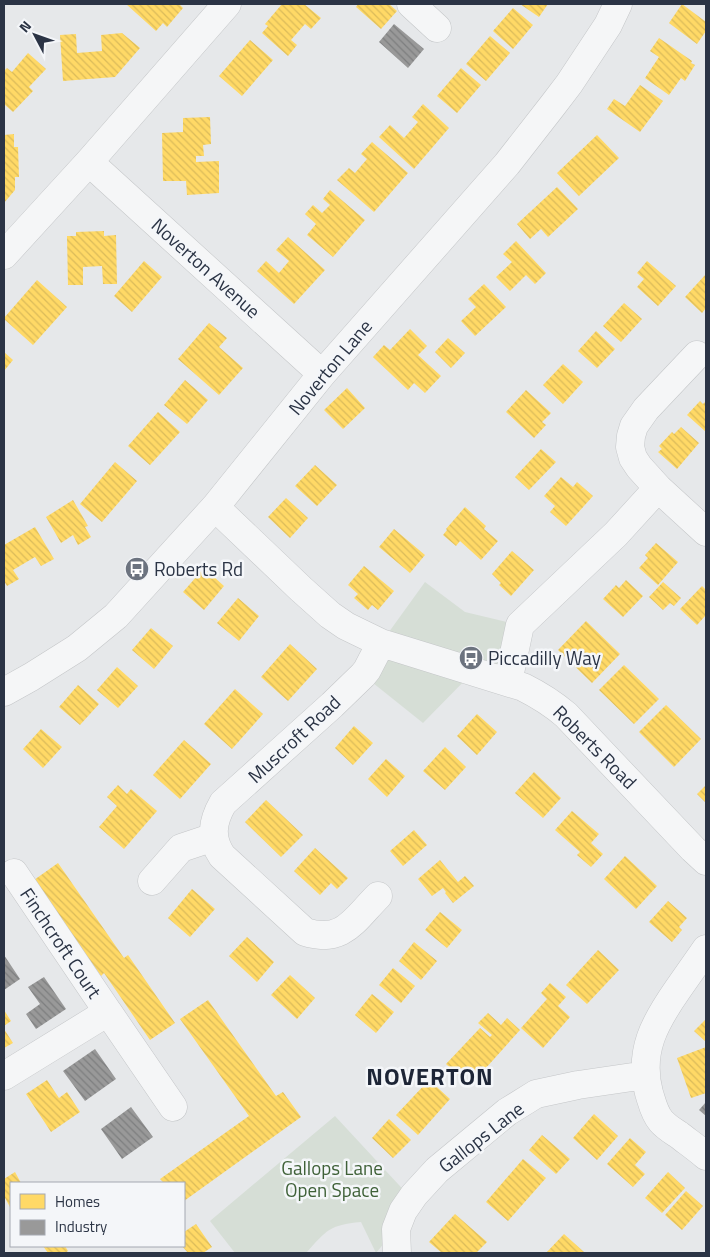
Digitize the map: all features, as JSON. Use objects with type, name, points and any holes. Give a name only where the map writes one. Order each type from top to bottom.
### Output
[{"type":"street","points":[[4,255],[89,162],[227,4]]},
{"type":"street","points":[[411,4],[436,28]]},
{"type":"street","name":"Noverton Lane","points":[[4,692],[55,663],[77,648],[116,616],[215,507],[322,374],[496,176],[554,105],[608,24],[618,4]]},
{"type":"street","name":"Noverton Avenue","points":[[89,162],[322,374]]},
{"type":"street","points":[[697,355],[649,404],[639,417],[632,431],[630,447],[633,458],[639,468],[706,532]]},
{"type":"street","points":[[508,682],[520,625],[616,534],[658,488]]},
{"type":"street","name":"Roberts Road","points":[[215,507],[330,615],[346,626],[381,643],[524,687],[553,704],[566,715],[706,861]]},
{"type":"street","name":"Muscroft Road","points":[[214,837],[215,822],[223,803],[363,675],[381,643]]},
{"type":"street","points":[[152,882],[181,848],[214,837],[218,849],[228,862],[305,932],[326,936],[337,934],[346,929],[378,896]]},
{"type":"street","name":"Finchcroft Court","points":[[14,873],[173,1107]]},
{"type":"street","points":[[706,948],[662,1011],[654,1026],[649,1042],[646,1075],[655,1111],[660,1120],[706,1156]]},
{"type":"street","name":"Finchcroft Court","points":[[4,1076],[108,1012]]},
{"type":"street","name":"Gallops Lane","points":[[397,1253],[396,1229],[414,1195],[437,1170],[507,1112],[536,1094],[578,1085],[646,1075]]},
{"type":"green space","points":[[425,582],[465,612],[520,625],[508,682],[474,671],[423,723],[363,675],[381,643]]},
{"type":"green space","name":"Gallops Lane Open Space","points":[[335,1116],[411,1198],[396,1229],[376,1253],[361,1222],[342,1225],[329,1230],[306,1253],[235,1253],[210,1221]]},
{"type":"building: Homes","points":[[126,4],[181,4],[183,8],[167,27],[163,23],[156,31]]},
{"type":"building: Homes","points":[[282,4],[304,4],[321,18],[311,29],[305,24],[291,40],[297,45],[288,56],[262,33],[268,26],[265,24]]},
{"type":"building: Homes","points":[[358,4],[389,4],[397,11],[381,29],[356,7]]},
{"type":"building: Homes","points":[[520,4],[548,4],[539,17]]},
{"type":"building: Homes","points":[[682,4],[706,22],[706,31],[697,44],[669,23]]},
{"type":"building: Homes","points":[[513,8],[533,25],[513,49],[493,31]]},
{"type":"building: Homes","points":[[122,33],[140,48],[115,77],[63,81],[60,35],[76,34],[77,53],[102,51],[101,35]]},
{"type":"building: Homes","points":[[490,36],[510,53],[486,81],[466,64]]},
{"type":"building: Homes","points":[[659,38],[695,65],[685,81],[681,78],[669,95],[645,78],[659,57],[650,51]]},
{"type":"building: Homes","points":[[250,40],[273,60],[242,96],[219,76]]},
{"type":"building: Homes","points":[[28,53],[46,69],[29,87],[33,91],[13,112],[4,104],[4,69],[7,68],[12,72]]},
{"type":"building: Homes","points":[[461,68],[481,85],[457,113],[437,96]]},
{"type":"building: Homes","points":[[640,85],[663,101],[640,132],[607,109],[614,99],[625,106]]},
{"type":"building: Homes","points":[[423,104],[449,128],[414,169],[379,137],[390,125],[404,138],[418,122],[412,117]]},
{"type":"building: Homes","points":[[210,117],[211,144],[203,145],[204,156],[196,156],[196,162],[219,161],[219,193],[187,195],[186,181],[163,181],[162,133],[183,132],[183,118]]},
{"type":"building: Homes","points":[[14,134],[14,147],[18,147],[19,177],[15,177],[15,190],[4,203],[4,135]]},
{"type":"building: Homes","points":[[597,135],[619,158],[579,196],[557,173]]},
{"type":"building: Homes","points":[[372,142],[408,173],[374,212],[337,180],[349,168],[355,173],[367,159],[361,154]]},
{"type":"building: Homes","points":[[557,187],[578,209],[548,237],[541,229],[530,239],[517,224]]},
{"type":"building: Homes","points":[[330,190],[365,220],[333,257],[307,235],[316,224],[305,214],[313,205],[322,213],[330,205],[323,199]]},
{"type":"building: Homes","points":[[104,231],[104,236],[116,235],[117,284],[103,284],[102,266],[83,267],[83,285],[68,285],[67,236],[76,236],[76,232]]},
{"type":"building: Homes","points":[[288,237],[325,270],[294,304],[257,271],[266,261],[279,273],[289,261],[276,250]]},
{"type":"building: Homes","points":[[516,241],[546,273],[535,284],[526,275],[510,291],[496,277],[512,262],[503,254]]},
{"type":"building: Homes","points":[[144,261],[162,277],[132,312],[114,296]]},
{"type":"building: Homes","points":[[647,261],[676,286],[658,306],[637,287],[644,279],[637,273]]},
{"type":"building: Homes","points":[[706,274],[706,308],[702,313],[685,297]]},
{"type":"building: Homes","points":[[37,280],[67,307],[33,345],[4,318]]},
{"type":"building: Homes","points":[[484,284],[506,307],[475,336],[461,321],[476,307],[468,299]]},
{"type":"building: Homes","points":[[624,303],[642,319],[621,342],[603,326]]},
{"type":"building: Homes","points":[[209,323],[227,338],[219,347],[243,368],[219,395],[178,359]]},
{"type":"building: Homes","points":[[410,329],[427,346],[418,355],[441,376],[425,393],[414,383],[408,390],[373,357],[384,345],[390,350]]},
{"type":"building: Homes","points":[[596,331],[615,349],[597,368],[578,351]]},
{"type":"building: Homes","points":[[448,338],[465,353],[451,368],[435,352]]},
{"type":"building: Homes","points":[[4,352],[13,360],[4,371]]},
{"type":"building: Homes","points":[[563,364],[583,382],[563,404],[543,385]]},
{"type":"building: Homes","points":[[185,380],[208,400],[187,424],[164,405]]},
{"type":"building: Homes","points":[[347,388],[365,408],[343,429],[324,410]]},
{"type":"building: Homes","points":[[526,390],[551,413],[542,422],[546,425],[534,438],[506,412]]},
{"type":"building: Homes","points":[[700,401],[703,404],[706,401],[706,432],[687,415]]},
{"type":"building: Homes","points":[[158,412],[180,432],[150,465],[128,446]]},
{"type":"building: Homes","points":[[681,427],[699,443],[677,469],[658,452],[662,449],[659,446],[672,432],[674,434]]},
{"type":"building: Homes","points":[[541,449],[556,462],[529,490],[515,477]]},
{"type":"building: Homes","points":[[115,462],[137,481],[102,522],[80,504]]},
{"type":"building: Homes","points":[[315,465],[337,485],[317,506],[295,486]]},
{"type":"building: Homes","points":[[561,477],[573,487],[577,482],[593,496],[566,526],[550,512],[555,506],[544,496]]},
{"type":"building: Homes","points":[[286,498],[308,518],[290,538],[268,517]]},
{"type":"building: Homes","points":[[73,500],[88,526],[85,527],[91,537],[78,545],[73,535],[61,543],[46,517]]},
{"type":"building: Homes","points":[[465,507],[486,526],[484,529],[498,541],[481,560],[460,541],[456,546],[443,535]]},
{"type":"building: Homes","points":[[35,527],[54,559],[41,566],[35,557],[13,570],[19,579],[7,586],[4,581],[4,545]]},
{"type":"building: Homes","points":[[394,529],[425,555],[410,573],[379,547]]},
{"type":"building: Homes","points":[[656,543],[678,562],[658,585],[639,568],[648,558],[645,555]]},
{"type":"building: Homes","points":[[512,551],[534,570],[511,596],[499,585],[501,583],[492,574]]},
{"type":"building: Homes","points":[[364,566],[394,591],[378,610],[372,605],[368,610],[354,598],[358,594],[348,585]]},
{"type":"building: Homes","points":[[204,568],[224,586],[204,610],[183,592]]},
{"type":"building: Homes","points":[[626,580],[643,596],[623,617],[603,599],[616,585],[619,588]]},
{"type":"building: Homes","points":[[663,582],[681,598],[674,606],[670,603],[663,610],[649,597]]},
{"type":"building: Homes","points":[[702,586],[706,590],[706,615],[697,625],[680,609]]},
{"type":"building: Homes","points":[[238,598],[259,616],[239,641],[217,623]]},
{"type":"building: Homes","points":[[586,621],[620,654],[592,683],[558,650]]},
{"type":"building: Homes","points":[[151,628],[173,646],[154,669],[132,650]]},
{"type":"building: Homes","points":[[290,644],[317,669],[288,701],[261,677]]},
{"type":"building: Homes","points":[[624,665],[659,699],[634,724],[599,690]]},
{"type":"building: Homes","points":[[117,667],[138,686],[118,708],[97,690]]},
{"type":"building: Homes","points":[[78,685],[99,704],[80,725],[59,707]]},
{"type":"building: Homes","points":[[235,689],[263,714],[232,749],[204,724]]},
{"type":"building: Homes","points":[[666,705],[701,739],[674,767],[639,732]]},
{"type":"building: Homes","points":[[477,714],[497,732],[477,755],[457,736]]},
{"type":"building: Homes","points":[[354,726],[373,743],[353,765],[335,748]]},
{"type":"building: Homes","points":[[41,729],[62,747],[43,768],[23,749]]},
{"type":"building: Homes","points":[[184,740],[211,764],[180,799],[153,775]]},
{"type":"building: Homes","points":[[445,747],[466,767],[445,790],[423,771]]},
{"type":"building: Homes","points":[[386,759],[405,776],[387,797],[368,779]]},
{"type":"building: Homes","points":[[534,772],[561,798],[543,818],[515,793]]},
{"type":"building: Homes","points":[[118,785],[127,794],[131,789],[157,811],[124,849],[99,827],[117,806],[107,797]]},
{"type":"building: Homes","points":[[706,785],[706,803],[697,794]]},
{"type":"building: Homes","points":[[266,800],[303,835],[281,857],[245,822]]},
{"type":"building: Homes","points":[[572,811],[599,834],[591,843],[603,854],[591,867],[577,855],[580,852],[555,830]]},
{"type":"building: Homes","points":[[414,830],[427,845],[403,866],[390,851]]},
{"type":"building: Homes","points":[[315,848],[348,878],[337,889],[331,883],[320,895],[294,871]]},
{"type":"building: Homes","points":[[625,856],[657,886],[636,909],[604,879]]},
{"type":"building: Homes","points":[[440,860],[458,882],[465,876],[474,886],[453,903],[443,888],[432,896],[418,879]]},
{"type":"building: Homes","points":[[58,863],[124,958],[128,955],[175,1023],[150,1040],[104,973],[101,976],[34,880]]},
{"type":"building: Homes","points":[[192,889],[215,909],[190,937],[168,918]]},
{"type":"building: Homes","points":[[668,901],[687,918],[679,927],[682,930],[672,942],[649,922]]},
{"type":"building: Homes","points":[[440,912],[462,930],[447,948],[425,930]]},
{"type":"building: Homes","points":[[247,937],[274,962],[257,982],[229,956]]},
{"type":"building: Homes","points":[[414,942],[437,961],[421,980],[399,961]]},
{"type":"building: Homes","points":[[598,950],[619,970],[587,1004],[566,985]]},
{"type":"building: Homes","points":[[393,968],[415,986],[401,1003],[379,985]]},
{"type":"building: Homes","points":[[290,975],[315,998],[297,1019],[271,995]]},
{"type":"building: Homes","points":[[550,983],[566,997],[558,1006],[570,1017],[543,1048],[521,1028],[547,999],[541,993]]},
{"type":"building: Homes","points":[[372,994],[394,1012],[376,1033],[355,1015]]},
{"type":"building: Homes","points":[[208,1000],[276,1096],[283,1092],[301,1117],[185,1200],[185,1182],[163,1182],[160,1179],[249,1116],[180,1019]]},
{"type":"building: Homes","points":[[4,1010],[11,1021],[4,1026]]},
{"type":"building: Homes","points":[[488,1013],[501,1025],[507,1018],[520,1030],[476,1079],[464,1069],[458,1075],[446,1064],[480,1028],[490,1037],[492,1035],[478,1023]]},
{"type":"building: Homes","points":[[706,1019],[706,1042],[694,1031]]},
{"type":"building: Homes","points":[[4,1029],[13,1043],[4,1048]]},
{"type":"building: Homes","points":[[706,1047],[706,1093],[691,1098],[677,1058]]},
{"type":"building: Homes","points":[[47,1080],[59,1098],[67,1092],[80,1112],[51,1132],[26,1094]]},
{"type":"building: Homes","points":[[429,1080],[450,1099],[418,1135],[396,1115]]},
{"type":"building: Homes","points":[[594,1114],[618,1136],[597,1160],[573,1138]]},
{"type":"building: Homes","points":[[389,1119],[411,1140],[393,1158],[372,1138]]},
{"type":"building: Homes","points":[[542,1135],[570,1159],[556,1174],[529,1150]]},
{"type":"building: Homes","points":[[630,1138],[646,1152],[635,1165],[645,1174],[633,1187],[607,1164]]},
{"type":"building: Homes","points":[[523,1159],[546,1178],[508,1221],[486,1202]]},
{"type":"building: Homes","points":[[15,1172],[20,1182],[10,1182],[10,1207],[4,1196],[4,1179]]},
{"type":"building: Homes","points":[[668,1172],[685,1188],[662,1213],[645,1198]]},
{"type":"building: Homes","points":[[686,1191],[703,1206],[682,1230],[665,1215]]},
{"type":"building: Homes","points":[[455,1214],[487,1242],[476,1253],[442,1253],[429,1242]]},
{"type":"building: Homes","points":[[196,1224],[212,1247],[203,1253],[188,1253],[183,1247],[185,1247],[185,1231]]},
{"type":"building: Homes","points":[[564,1234],[584,1252],[546,1253]]},
{"type":"building: Homes","points":[[44,1247],[66,1247],[68,1251],[65,1253],[48,1253]]},
{"type":"building: Industry","points":[[394,24],[424,49],[408,68],[379,42]]},
{"type":"building: Industry","points":[[4,955],[20,979],[4,990]]},
{"type":"building: Industry","points":[[44,977],[66,1009],[36,1029],[26,1014],[40,1004],[28,987]]},
{"type":"building: Industry","points":[[95,1049],[116,1079],[85,1101],[63,1071]]},
{"type":"building: Industry","points":[[706,1102],[706,1116],[699,1110]]},
{"type":"building: Industry","points":[[131,1107],[153,1137],[122,1159],[101,1129]]},
{"type":"place","name":"Roberts Rd","points":[[137,569]]},
{"type":"place","name":"Piccadilly Way","points":[[471,658]]},
{"type":"district","name":"NOVERTON","points":[[430,1077]]}]
